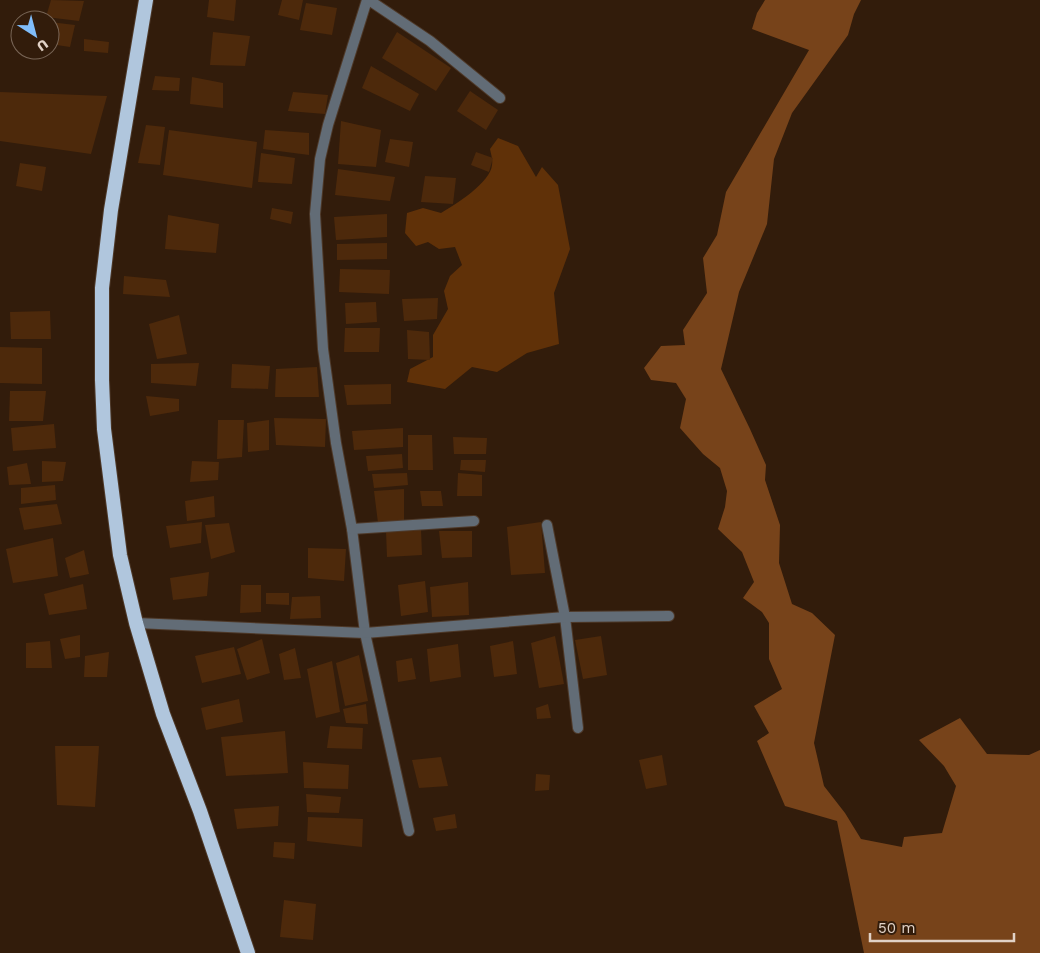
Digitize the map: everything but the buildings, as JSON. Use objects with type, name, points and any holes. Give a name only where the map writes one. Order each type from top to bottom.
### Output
[{"type":"highway","points":[[146,0],[111,210],[102,288],[104,429],[120,555],[136,623],[163,714],[200,811],[248,953]]},
{"type":"street","points":[[409,831],[365,633],[352,530],[336,444],[323,349],[315,214],[320,160],[328,125],[368,0],[430,41],[500,98]]},
{"type":"street","points":[[352,530],[474,521]]},
{"type":"street","points":[[546,525],[565,617],[578,728]]},
{"type":"street","points":[[136,623],[365,633],[565,617],[669,616]]},
{"type":"shaded area","points":[[765,0],[861,0],[854,14],[848,35],[792,113],[774,159],[767,224],[739,292],[721,369],[766,465],[765,480],[780,525],[779,563],[792,604],[812,613],[835,635],[814,743],[824,786],[845,813],[861,839],[902,847],[904,837],[942,833],[956,786],[944,766],[919,740],[960,718],[987,754],[1029,755],[1040,750],[1040,953],[864,953],[837,821],[785,806],[757,741],[769,733],[754,706],[782,689],[769,659],[769,623],[762,612],[743,598],[754,582],[742,552],[718,529],[725,507],[727,491],[720,468],[703,454],[680,428],[686,399],[676,383],[651,380],[644,368],[661,346],[685,345],[683,330],[707,293],[703,258],[717,235],[726,192],[809,50],[752,29],[757,13]]},
{"type":"shaded area","points":[[498,138],[518,146],[536,177],[542,167],[558,185],[570,249],[554,293],[559,344],[527,353],[497,372],[472,367],[445,389],[407,382],[410,369],[433,357],[433,335],[448,309],[444,291],[450,276],[462,265],[455,247],[439,249],[428,242],[416,246],[405,233],[407,213],[423,208],[441,213],[455,205],[479,186],[490,172],[492,161],[490,149]]}]
